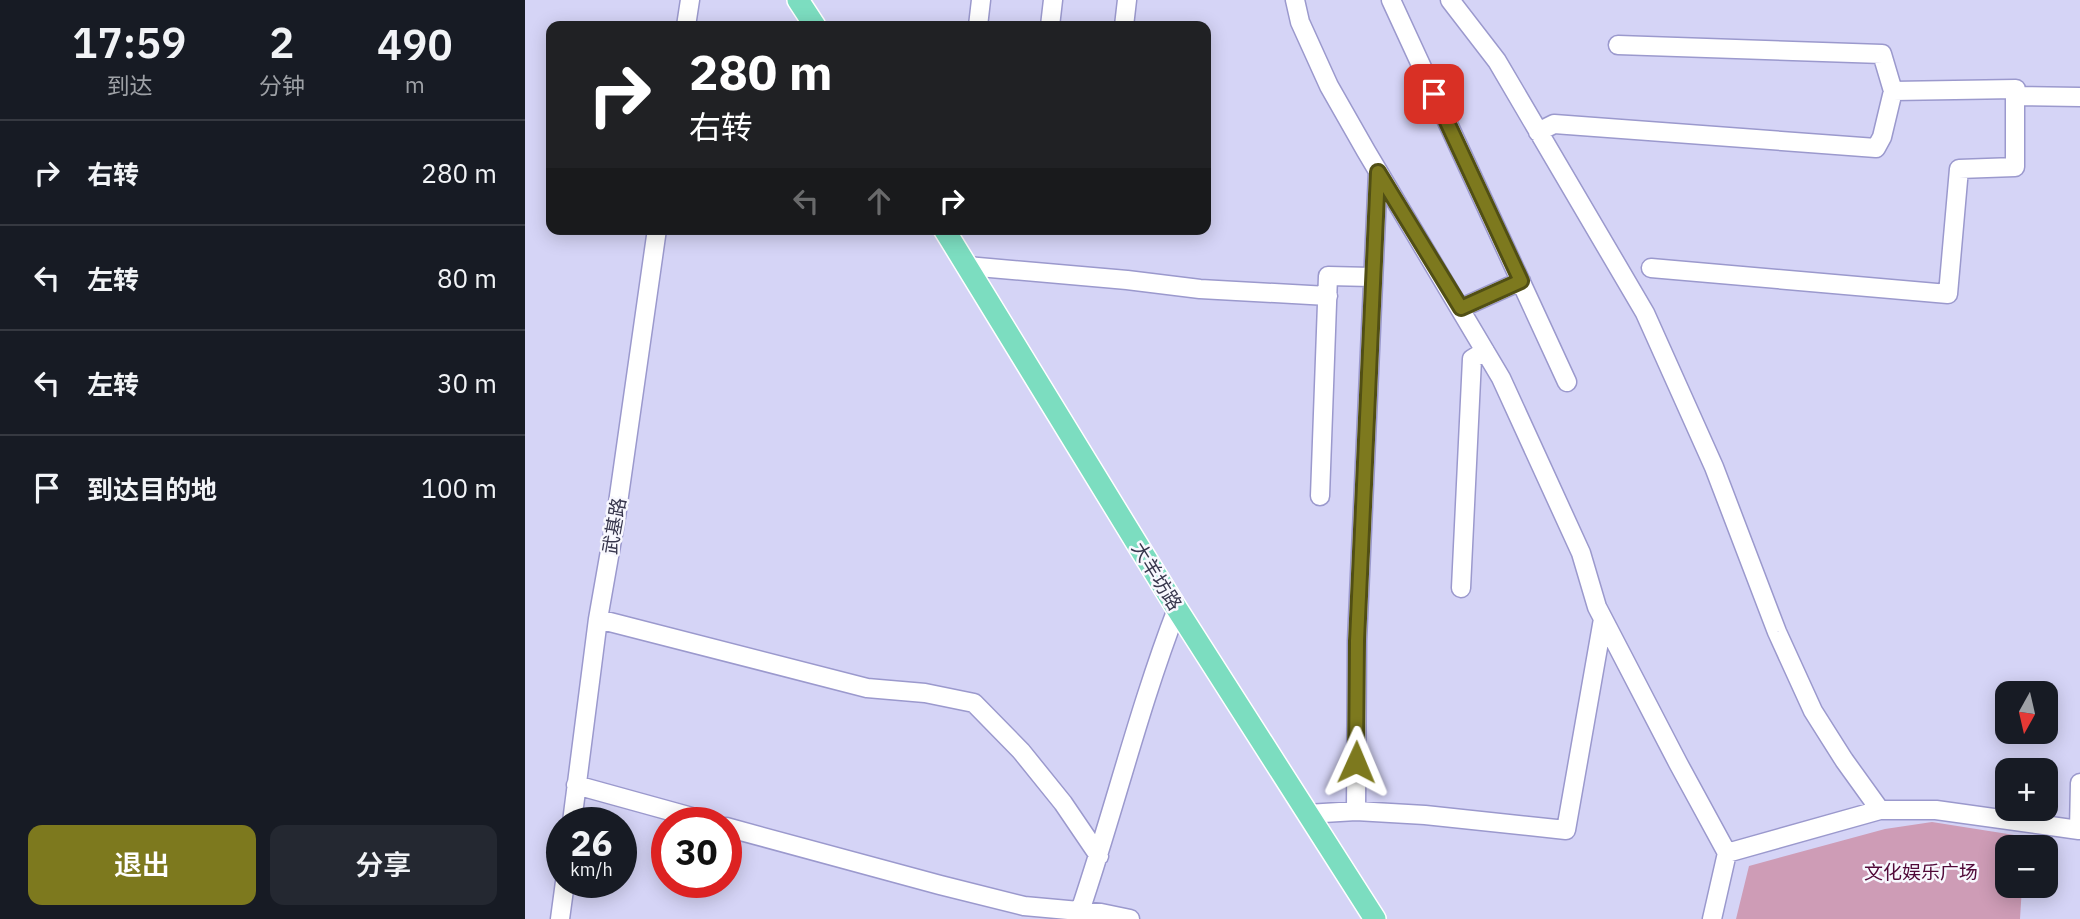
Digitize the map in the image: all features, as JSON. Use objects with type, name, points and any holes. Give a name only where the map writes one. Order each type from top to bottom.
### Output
[{"type":"main road","name":"大羊坊路","points":[[948,235],[1177,609],[1375,919]]},
{"type":"street","points":[[687,21],[690,0]]},
{"type":"street","points":[[979,21],[981,0]]},
{"type":"street","points":[[1051,21],[1053,0]]},
{"type":"street","points":[[1125,21],[1128,0]]},
{"type":"street","points":[[1295,0],[1300,22],[1329,86],[1501,378],[1581,554],[1597,607],[1727,853],[1712,919]]},
{"type":"street","points":[[1391,0],[1567,382]]},
{"type":"street","points":[[1450,0],[1497,61],[1645,313],[1714,467],[1777,632],[1813,711],[1880,810]]},
{"type":"street","points":[[1538,132],[1554,124],[1877,148],[1882,137],[1893,91],[1882,54],[1618,45]]},
{"type":"street","points":[[1651,268],[1948,294],[1959,169],[2015,167],[2016,89],[1893,91]]},
{"type":"street","points":[[2015,96],[2080,97]]},
{"type":"street","points":[[1356,811],[1357,641],[1378,172]]},
{"type":"street","name":"武基路","points":[[574,807],[597,619],[616,517],[656,235]]},
{"type":"street","points":[[967,266],[1200,289],[1328,296]]},
{"type":"street","points":[[1320,496],[1328,276],[1372,277]]},
{"type":"street","points":[[1461,308],[1521,281]]},
{"type":"street","points":[[1461,588],[1472,359],[1485,351]]},
{"type":"street","points":[[1080,911],[1161,650],[1177,609]]},
{"type":"street","points":[[597,619],[867,688],[925,693],[974,703],[1034,767],[1063,803],[1099,856]]},
{"type":"street","points":[[1307,814],[1356,811],[1425,814],[1566,830],[1603,619]]},
{"type":"street","points":[[1727,853],[1880,810],[1936,810],[2080,830],[2080,783]]},
{"type":"street","points":[[576,785],[656,807]]},
{"type":"street","points":[[742,831],[1024,906],[1130,919]]},
{"type":"street","points":[[560,919],[563,898]]},
{"type":"green space","name":"文化娱乐广场","points":[[1932,822],[2014,835],[1995,835],[1995,898],[2021,898],[2020,919],[1736,919],[1749,866],[1885,829]]},
{"type":"route","points":[[1356,762],[1357,641],[1378,172],[1461,308],[1521,281],[1434,94]]}]
